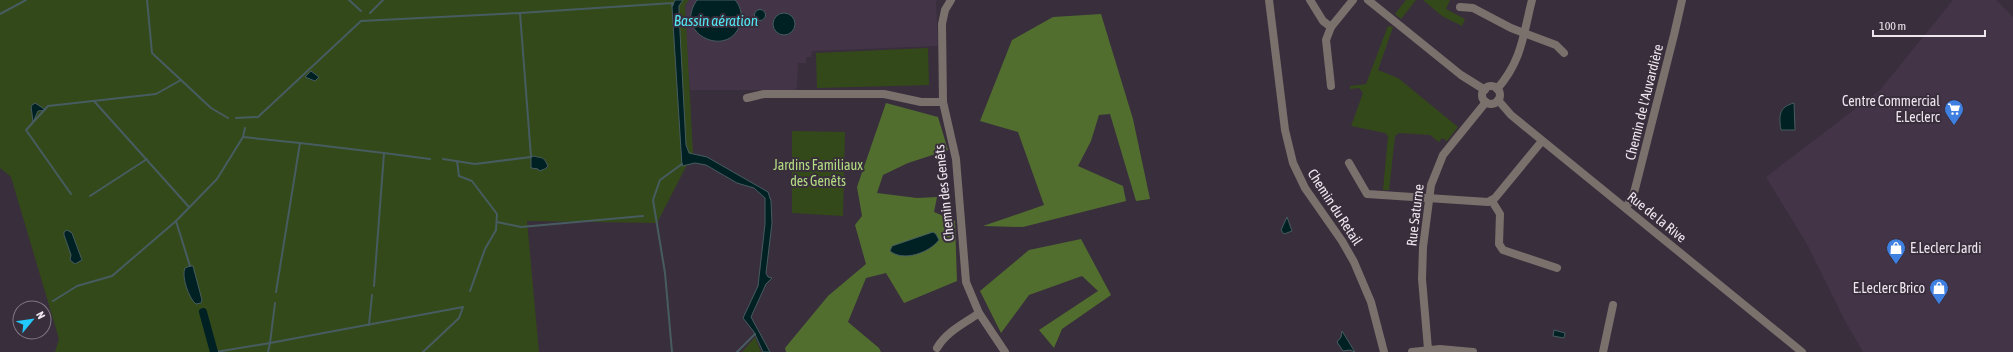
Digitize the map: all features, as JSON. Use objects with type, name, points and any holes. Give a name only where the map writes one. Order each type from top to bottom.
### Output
[{"type":"street","name":"Chemin des Genêts","points":[[951,0],[945,10],[942,24],[943,102],[956,159],[967,289],[979,313],[1005,352]]},
{"type":"street","name":"Chemin du Retail","points":[[1269,0],[1285,130],[1293,163],[1305,188],[1342,240],[1352,258],[1370,302],[1384,352]]},
{"type":"street","points":[[1310,0],[1323,22],[1330,27]]},
{"type":"street","points":[[1331,86],[1326,40],[1330,27],[1353,0]]},
{"type":"street","points":[[1368,0],[1461,75],[1484,90]]},
{"type":"street","points":[[1497,88],[1517,60],[1532,0]]},
{"type":"street","name":"Chemin de l'Auvardière","points":[[1626,208],[1634,193],[1682,0]]},
{"type":"street","points":[[1460,7],[1473,8],[1524,33],[1556,45],[1564,53]]},
{"type":"street","points":[[1484,90],[1490,87],[1497,88]]},
{"type":"street","points":[[1484,90],[1483,96],[1486,102],[1494,103],[1500,96],[1497,88]]},
{"type":"street","points":[[747,98],[764,94],[884,94],[921,102],[943,102]]},
{"type":"street","name":"Rue de la Rive","points":[[1498,100],[1511,115],[1802,352]]},
{"type":"street","name":"Rue Saturne","points":[[1428,349],[1422,279],[1423,247],[1433,177],[1443,155],[1486,102]]},
{"type":"street","points":[[1349,163],[1367,194],[1484,202],[1492,201],[1542,140]]},
{"type":"street","points":[[1492,201],[1500,214],[1499,244],[1503,250],[1557,268]]},
{"type":"street","points":[[1603,352],[1613,305]]},
{"type":"street","points":[[937,348],[942,339],[979,313]]},
{"type":"street","points":[[1412,352],[1428,349],[1473,352]]},
{"type":"shaded area","points":[[689,0],[937,0],[938,46],[812,51],[811,57],[806,57],[806,63],[798,63],[797,87],[795,90],[690,90],[685,42],[685,4]]},
{"type":"shaded area","points":[[1953,0],[1996,0],[2013,17],[2013,352],[1863,352],[1844,319],[1808,246],[1766,177],[1880,90]]},
{"type":"green space","points":[[0,0],[689,0],[685,5],[693,153],[657,223],[527,221],[539,352],[55,352],[59,339],[52,315],[52,300],[47,300],[11,177],[0,168]]},
{"type":"green space","points":[[1406,0],[1416,0],[1401,19],[1395,14]]},
{"type":"green space","points":[[1423,0],[1450,0],[1446,9],[1465,19],[1462,26],[1442,16]]},
{"type":"green space","points":[[1101,14],[1133,119],[1150,199],[1136,201],[1110,114],[1099,115],[1091,141],[1078,166],[1123,186],[1126,201],[1023,227],[983,226],[1044,205],[1018,132],[980,121],[1012,40],[1053,17]]},
{"type":"green space","points":[[1388,26],[1393,27],[1378,70],[1398,78],[1458,127],[1447,141],[1442,138],[1439,142],[1430,135],[1399,133],[1395,136],[1389,190],[1383,190],[1388,136],[1385,133],[1351,126],[1363,93],[1359,88],[1350,89],[1350,86],[1366,84]]},
{"type":"green space","points":[[928,48],[929,85],[817,88],[816,53]]},
{"type":"green space","points":[[886,103],[938,117],[948,150],[908,163],[883,175],[877,193],[917,198],[937,197],[934,212],[955,221],[957,281],[904,303],[886,273],[866,278],[848,322],[879,348],[881,352],[786,352],[785,348],[828,296],[866,264],[855,225],[862,216],[857,187]]},
{"type":"green space","name":"Jardins Familiaux des Genêts","points":[[792,131],[845,132],[843,216],[792,213]]},
{"type":"green space","points":[[1081,239],[1111,295],[1062,329],[1054,348],[1039,330],[1098,291],[1082,276],[1029,295],[1001,333],[980,291],[1029,250]]},
{"type":"green space","points":[[755,337],[761,352],[742,352]]},
{"type":"water","points":[[675,0],[683,0],[679,6],[679,13],[686,145],[689,153],[707,157],[768,192],[771,201],[772,223],[766,273],[768,277],[772,278],[766,284],[751,317],[770,352],[763,352],[754,332],[743,318],[758,286],[765,224],[765,198],[754,188],[737,183],[706,165],[695,163],[682,166],[672,7]]},
{"type":"water","name":"Bassin aération","points":[[697,0],[735,0],[741,15],[741,20],[736,32],[728,39],[717,41],[707,39],[698,33],[692,24],[691,13]]},
{"type":"water","points":[[760,9],[764,11],[766,15],[764,19],[760,21],[756,19],[754,15],[756,11]]},
{"type":"water","points":[[784,13],[792,16],[795,24],[792,32],[784,35],[776,32],[773,24],[776,16]]},
{"type":"water","points":[[311,71],[319,77],[315,81],[305,77]]},
{"type":"water","points":[[35,103],[46,110],[38,111],[33,122],[31,106]]},
{"type":"water","points":[[1794,103],[1795,130],[1781,130],[1780,117],[1782,110]]},
{"type":"water","points":[[534,156],[542,158],[548,166],[539,171],[538,169],[531,168],[531,157]]},
{"type":"water","points":[[1287,217],[1292,231],[1284,234],[1281,230]]},
{"type":"water","points":[[67,230],[72,233],[82,260],[75,264],[70,260],[71,255],[64,235],[64,232]]},
{"type":"water","points":[[933,232],[939,240],[935,245],[923,252],[909,256],[902,256],[890,251],[892,246]]},
{"type":"water","points":[[193,266],[202,300],[201,303],[196,304],[193,301],[186,287],[184,272],[185,268]]},
{"type":"water","points":[[1554,330],[1565,333],[1564,338],[1553,336]]},
{"type":"water","points":[[1342,331],[1355,352],[1350,350],[1343,351],[1337,342],[1341,337]]},
{"type":"waterway","points":[[0,14],[26,0]]},
{"type":"waterway","points":[[147,0],[152,53],[181,80]]},
{"type":"waterway","points":[[349,0],[361,11]]},
{"type":"waterway","points":[[370,13],[383,0]]},
{"type":"waterway","points":[[520,13],[673,3],[672,6]]},
{"type":"waterway","points":[[236,118],[258,117],[361,21],[520,13],[531,157],[475,164],[443,159]]},
{"type":"waterway","points":[[71,194],[26,130],[48,106],[156,94],[181,80],[211,108],[228,118]]},
{"type":"waterway","points":[[94,101],[189,207]]},
{"type":"waterway","points":[[245,128],[243,137],[300,143]]},
{"type":"waterway","points":[[190,266],[176,221],[217,179],[243,137]]},
{"type":"waterway","points":[[276,292],[300,143],[384,153],[374,286]]},
{"type":"waterway","points":[[384,153],[430,159]]},
{"type":"waterway","points":[[90,196],[147,159]]},
{"type":"waterway","points":[[457,161],[459,176],[472,181],[497,214],[496,230],[485,249],[470,291]]},
{"type":"waterway","points":[[672,352],[665,273],[653,200],[660,180],[682,164]]},
{"type":"waterway","points":[[497,222],[521,227],[643,216]]},
{"type":"waterway","points":[[53,301],[77,286],[112,276],[176,221]]},
{"type":"waterway","points":[[369,325],[372,295]]},
{"type":"waterway","points":[[275,303],[270,343],[463,307],[459,318],[423,352]]},
{"type":"waterway","points":[[203,312],[214,352]]},
{"type":"waterway","points":[[737,352],[755,334]]},
{"type":"waterway","points":[[216,352],[270,343],[268,352]]},
{"type":"place","name":"Centre Commercial E.Leclerc","points":[[1954,126]]},
{"type":"place","name":"E.Leclerc Jardi","points":[[1896,265]]},
{"type":"place","name":"E.Leclerc Brico","points":[[1939,305]]}]
